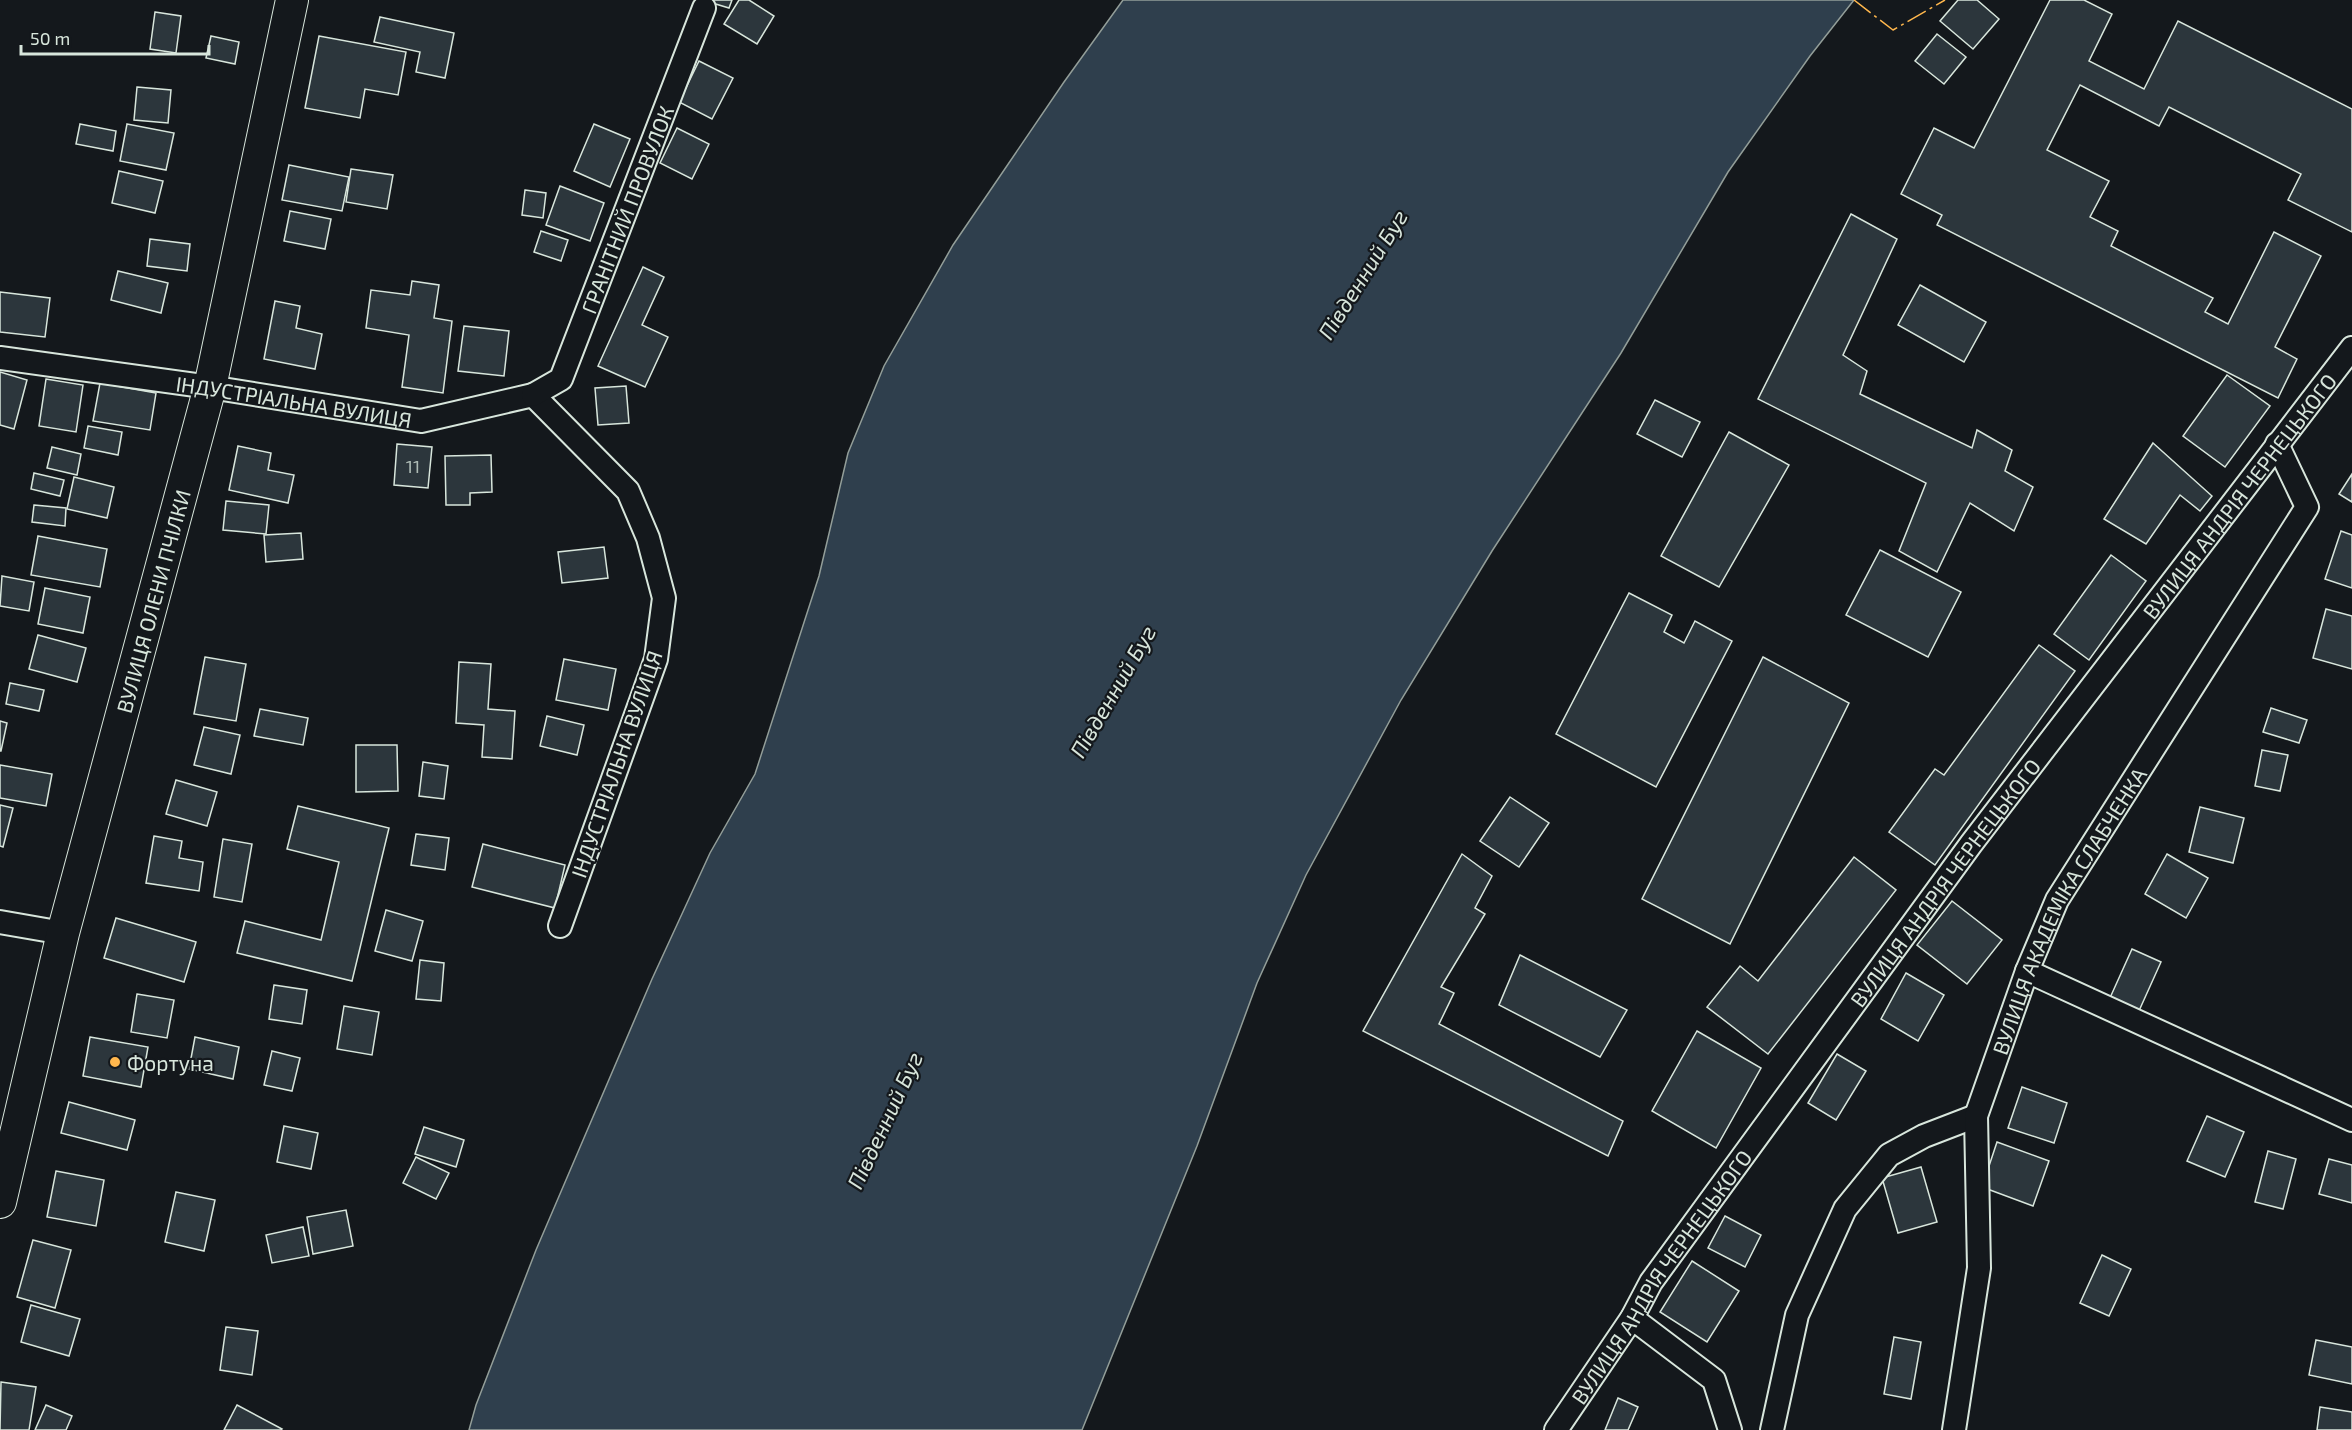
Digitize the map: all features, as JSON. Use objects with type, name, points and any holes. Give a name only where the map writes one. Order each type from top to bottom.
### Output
[{"type":"street","name":"ВУЛИЦЯ ОЛЕНИ ПЧІЛКИ","points":[[0,1202],[63,933],[210,387],[292,0]]},
{"type":"street","name":"ГРАНІТНИЙ ПРОВУЛОК","points":[[532,395],[561,379],[704,8]]},
{"type":"street","name":"ВУЛИЦЯ АНДРІЯ ЧЕРНЕЦЬКОГО","points":[[1556,1430],[1632,1318],[1651,1282],[1971,844],[2352,348]]},
{"type":"street","name":"ІНДУСТРІАЛЬНА ВУЛИЦЯ","points":[[0,358],[210,387],[421,421],[532,395],[628,491],[648,538],[664,598],[656,659],[560,926]]},
{"type":"street","name":"ВУЛИЦЯ АКАДЕМІКА СЛАБЧЕНКА","points":[[1954,1430],[1979,1268],[1976,1116],[2027,971],[2057,900],[2307,507],[2277,444]]},
{"type":"street","points":[[0,922],[63,933]]},
{"type":"street","points":[[2027,971],[2352,1120]]},
{"type":"street","points":[[1772,1430],[1797,1315],[1845,1209],[1889,1155],[1924,1136],[1976,1116]]},
{"type":"street","points":[[1632,1318],[1714,1380],[1730,1430]]},
{"type":"water","name":"Південний Буг","points":[[1123,0],[1854,0],[1810,56],[1728,172],[1621,353],[1492,551],[1401,700],[1306,875],[1257,983],[1197,1146],[1082,1430],[469,1430],[476,1405],[536,1250],[652,979],[710,853],[755,774],[819,576],[848,453],[884,366],[953,245]]},
{"type":"building","points":[[710,0],[732,0],[729,8],[709,2]]},
{"type":"building","points":[[739,0],[749,0],[774,16],[757,44],[724,24]]},
{"type":"building","points":[[1958,0],[1977,0],[1999,19],[1973,49],[1940,21]]},
{"type":"building","points":[[2050,0],[2084,0],[2112,14],[2089,61],[2144,89],[2178,21],[2352,109],[2352,232],[2288,200],[2301,174],[2169,107],[2159,126],[2080,85],[2047,150],[2109,181],[2090,217],[2118,231],[2111,246],[2213,298],[2205,312],[2228,324],[2274,232],[2321,256],[2275,347],[2297,359],[2278,398],[1937,225],[1942,215],[1901,194],[1934,128],[1974,148]]},
{"type":"building","points":[[155,12],[181,16],[176,53],[150,49]]},
{"type":"building","points":[[380,17],[454,33],[445,78],[416,72],[420,52],[374,42]]},
{"type":"building","points":[[1937,34],[1966,57],[1944,84],[1915,61]]},
{"type":"building","points":[[211,36],[239,42],[235,64],[206,58]]},
{"type":"building","points":[[319,36],[406,52],[398,95],[365,89],[360,118],[305,108]]},
{"type":"building","points":[[699,61],[733,78],[712,119],[679,102]]},
{"type":"building","points":[[137,87],[171,90],[168,123],[134,120]]},
{"type":"building","points":[[80,124],[116,131],[113,151],[76,144]]},
{"type":"building","points":[[127,124],[174,133],[166,170],[120,161]]},
{"type":"building","points":[[594,124],[630,139],[610,187],[574,171]]},
{"type":"building","points":[[677,128],[709,144],[692,179],[660,163]]},
{"type":"building","points":[[289,165],[349,177],[342,211],[282,200]]},
{"type":"building","points":[[351,169],[393,175],[387,209],[346,202]]},
{"type":"building","points":[[119,171],[163,181],[155,213],[112,203]]},
{"type":"building","points":[[560,186],[604,203],[590,241],[546,225]]},
{"type":"building","points":[[525,190],[546,193],[543,218],[522,215]]},
{"type":"building","points":[[290,211],[331,219],[325,249],[284,241]]},
{"type":"building","points":[[1851,214],[1897,239],[1843,355],[1867,371],[1860,394],[1972,448],[1977,430],[2012,450],[2005,471],[2033,487],[2014,531],[1970,503],[1937,572],[1899,551],[1926,483],[1758,399]]},
{"type":"building","points":[[541,231],[568,240],[561,261],[534,252]]},
{"type":"building","points":[[150,239],[190,244],[187,271],[147,266]]},
{"type":"building","points":[[643,267],[664,277],[642,325],[668,337],[645,387],[598,366]]},
{"type":"building","points":[[118,271],[168,283],[161,313],[111,300]]},
{"type":"building","points":[[412,281],[439,285],[434,318],[452,321],[443,393],[402,387],[409,335],[366,328],[371,290],[410,295]]},
{"type":"building","points":[[1920,285],[1986,322],[1964,362],[1898,325]]},
{"type":"building","points":[[0,292],[50,298],[45,337],[0,332]]},
{"type":"building","points":[[275,301],[300,306],[296,328],[322,334],[315,369],[264,359]]},
{"type":"building","points":[[464,326],[509,331],[504,376],[458,371]]},
{"type":"building","points":[[0,372],[27,380],[14,429],[0,425]]},
{"type":"building","points":[[2227,375],[2270,406],[2225,467],[2183,436]]},
{"type":"building","points":[[46,379],[83,385],[76,432],[39,426]]},
{"type":"building","points":[[100,383],[156,393],[150,430],[93,421]]},
{"type":"building","points":[[626,386],[629,423],[598,425],[595,388]]},
{"type":"building","points":[[1655,400],[1700,422],[1682,457],[1637,434]]},
{"type":"building","points":[[88,426],[122,432],[118,455],[84,448]]},
{"type":"building","points":[[1729,432],[1789,465],[1719,587],[1661,556]]},
{"type":"building","points":[[2153,443],[2212,496],[2200,511],[2180,495],[2146,544],[2104,519]]},
{"type":"building","points":[[397,444],[432,447],[428,488],[394,485]]},
{"type":"building","points":[[238,446],[271,453],[268,470],[294,475],[288,503],[229,490]]},
{"type":"building","points":[[52,447],[81,454],[77,475],[47,468]]},
{"type":"building","points":[[491,455],[492,492],[470,493],[470,505],[446,505],[445,456]]},
{"type":"building","points":[[34,473],[64,480],[60,496],[31,489]]},
{"type":"building","points":[[2352,474],[2352,502],[2339,494]]},
{"type":"building","points":[[74,477],[114,487],[107,518],[67,509]]},
{"type":"building","points":[[226,501],[269,505],[266,534],[223,530]]},
{"type":"building","points":[[34,505],[66,508],[65,526],[32,522]]},
{"type":"building","points":[[2341,531],[2352,535],[2352,588],[2325,579]]},
{"type":"building","points":[[301,533],[303,559],[266,562],[264,535]]},
{"type":"building","points":[[38,536],[107,549],[100,587],[31,575]]},
{"type":"building","points":[[604,547],[608,578],[562,583],[558,552]]},
{"type":"building","points":[[1880,550],[1961,592],[1928,657],[1846,615]]},
{"type":"building","points":[[2111,555],[2146,581],[2089,660],[2054,634]]},
{"type":"building","points":[[2,576],[34,582],[29,611],[0,606]]},
{"type":"building","points":[[45,588],[90,597],[83,633],[38,624]]},
{"type":"building","points":[[1629,593],[1672,615],[1664,632],[1684,643],[1695,621],[1732,641],[1656,787],[1556,734]]},
{"type":"building","points":[[2326,609],[2352,616],[2352,669],[2313,658]]},
{"type":"building","points":[[38,635],[86,648],[77,682],[29,669]]},
{"type":"building","points":[[2039,645],[2075,671],[1935,865],[1889,832],[1935,769],[1944,775]]},
{"type":"building","points":[[205,657],[246,664],[236,721],[194,714]]},
{"type":"building","points":[[1763,657],[1849,703],[1730,944],[1642,899]]},
{"type":"building","points":[[564,659],[616,669],[608,710],[556,700]]},
{"type":"building","points":[[459,662],[491,664],[488,709],[515,711],[512,759],[482,757],[484,725],[456,723]]},
{"type":"building","points":[[10,683],[44,690],[39,711],[6,704]]},
{"type":"building","points":[[2271,708],[2307,720],[2299,743],[2263,732]]},
{"type":"building","points":[[260,709],[308,718],[303,745],[254,736]]},
{"type":"building","points":[[547,716],[584,725],[577,755],[540,746]]},
{"type":"building","points":[[0,721],[7,723],[1,751],[0,751]]},
{"type":"building","points":[[204,727],[240,735],[231,774],[194,765]]},
{"type":"building","points":[[356,745],[397,745],[398,791],[356,792]]},
{"type":"building","points":[[2262,750],[2288,755],[2280,791],[2255,786]]},
{"type":"building","points":[[423,762],[448,766],[444,799],[419,796]]},
{"type":"building","points":[[0,765],[52,774],[46,806],[0,798]]},
{"type":"building","points":[[176,780],[217,792],[207,826],[166,814]]},
{"type":"building","points":[[1510,797],[1549,823],[1519,867],[1480,841]]},
{"type":"building","points":[[0,805],[13,808],[3,847],[0,846]]},
{"type":"building","points":[[298,806],[389,828],[352,981],[237,953],[245,921],[321,940],[339,862],[287,849]]},
{"type":"building","points":[[2200,807],[2244,818],[2233,863],[2189,852]]},
{"type":"building","points":[[416,834],[449,838],[445,870],[411,865]]},
{"type":"building","points":[[154,836],[182,841],[179,858],[203,862],[199,891],[146,883]]},
{"type":"building","points":[[223,839],[252,844],[242,902],[214,897]]},
{"type":"building","points":[[483,844],[565,865],[555,908],[472,887]]},
{"type":"building","points":[[1462,854],[1492,876],[1475,908],[1485,914],[1441,987],[1454,993],[1439,1024],[1623,1121],[1608,1156],[1363,1031]]},
{"type":"building","points":[[2167,854],[2208,878],[2186,918],[2145,894]]},
{"type":"building","points":[[1854,857],[1896,890],[1768,1054],[1707,1007],[1740,966],[1758,981]]},
{"type":"building","points":[[1952,901],[2002,940],[1967,984],[1917,945]]},
{"type":"building","points":[[386,910],[423,921],[412,961],[375,951]]},
{"type":"building","points":[[116,918],[196,942],[184,982],[104,958]]},
{"type":"building","points":[[2132,949],[2161,962],[2138,1013],[2109,1000]]},
{"type":"building","points":[[1520,955],[1627,1010],[1600,1057],[1499,1005]]},
{"type":"building","points":[[420,960],[444,963],[441,1001],[416,999]]},
{"type":"building","points":[[1906,973],[1944,995],[1918,1041],[1881,1019]]},
{"type":"building","points":[[274,985],[307,990],[302,1024],[269,1019]]},
{"type":"building","points":[[137,994],[174,1000],[167,1038],[131,1032]]},
{"type":"building","points":[[344,1006],[379,1012],[372,1055],[337,1049]]},
{"type":"building","points":[[1697,1031],[1761,1068],[1716,1148],[1652,1111]]},
{"type":"building","name":"Фортуна","points":[[90,1037],[148,1047],[141,1087],[83,1076]]},
{"type":"building","points":[[195,1037],[239,1047],[233,1079],[189,1069]]},
{"type":"building","points":[[272,1051],[300,1058],[292,1091],[264,1085]]},
{"type":"building","points":[[1837,1054],[1866,1071],[1836,1120],[1808,1103]]},
{"type":"building","points":[[2022,1087],[2067,1103],[2054,1143],[2008,1128]]},
{"type":"building","points":[[69,1102],[135,1120],[127,1150],[61,1133]]},
{"type":"building","points":[[2207,1116],[2244,1132],[2225,1177],[2187,1161]]},
{"type":"building","points":[[284,1126],[318,1133],[311,1169],[277,1162]]},
{"type":"building","points":[[424,1127],[464,1140],[456,1167],[415,1154]]},
{"type":"building","points":[[1997,1142],[2049,1161],[2033,1206],[1982,1187]]},
{"type":"building","points":[[2268,1151],[2296,1159],[2283,1209],[2255,1202]]},
{"type":"building","points":[[416,1157],[449,1173],[436,1199],[403,1183]]},
{"type":"building","points":[[2329,1159],[2352,1165],[2352,1203],[2319,1194]]},
{"type":"building","points":[[1921,1167],[1937,1222],[1898,1233],[1882,1178]]},
{"type":"building","points":[[56,1171],[104,1180],[96,1226],[47,1217]]},
{"type":"building","points":[[176,1192],[215,1200],[204,1251],[165,1242]]},
{"type":"building","points":[[346,1210],[353,1246],[313,1254],[307,1217]]},
{"type":"building","points":[[1725,1216],[1761,1235],[1745,1267],[1708,1248]]},
{"type":"building","points":[[303,1227],[309,1256],[272,1263],[266,1235]]},
{"type":"building","points":[[33,1240],[71,1250],[55,1308],[17,1297]]},
{"type":"building","points":[[2102,1255],[2131,1269],[2109,1316],[2080,1303]]},
{"type":"building","points":[[1692,1261],[1739,1291],[1707,1342],[1660,1312]]},
{"type":"building","points":[[31,1305],[80,1319],[69,1356],[21,1342]]},
{"type":"building","points":[[226,1327],[258,1331],[252,1375],[220,1370]]},
{"type":"building","points":[[1894,1337],[1921,1342],[1911,1399],[1884,1394]]},
{"type":"building","points":[[2316,1340],[2352,1347],[2352,1384],[2309,1375]]},
{"type":"building","points":[[1,1382],[36,1387],[29,1430],[0,1430]]},
{"type":"building","points":[[1618,1398],[1638,1407],[1628,1430],[1605,1430]]},
{"type":"building","points":[[46,1405],[72,1416],[66,1430],[35,1430]]},
{"type":"building","points":[[237,1405],[282,1429],[224,1430]]},
{"type":"building","points":[[2320,1407],[2352,1412],[2352,1430],[2317,1430]]},
{"type":"power","points":[[1854,0],[1893,30],[1945,0]]},
{"type":"place","name":"Фортуна","points":[[115,1062]]}]
